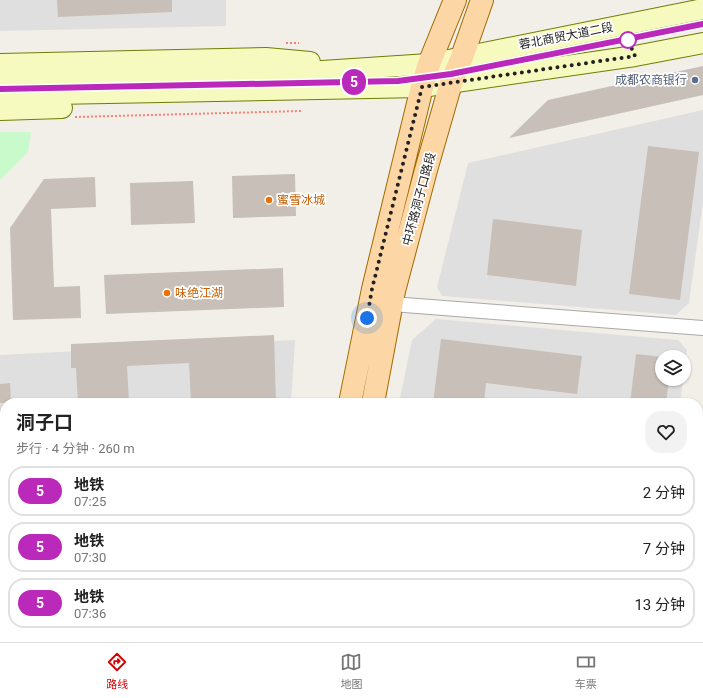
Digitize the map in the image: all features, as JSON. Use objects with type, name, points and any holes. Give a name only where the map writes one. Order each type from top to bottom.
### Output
[{"type":"main road","name":"中环路洞子口路段","points":[[351,398],[372,289],[422,87],[429,64],[455,0]]},
{"type":"main road","name":"中环路洞子口路段","points":[[374,398],[392,304],[424,178],[451,83],[462,57],[482,0]]},
{"type":"main road","name":"蓉北商贸大道二段","points":[[375,67],[429,64],[703,9]]},
{"type":"main road","points":[[0,81],[262,83],[372,88],[422,87],[635,56],[703,42]]},
{"type":"main road","points":[[0,64],[266,58],[375,67]]},
{"type":"main road","points":[[0,95],[262,83],[375,67]]},
{"type":"main road","points":[[0,110],[260,102],[372,88]]},
{"type":"street","points":[[392,304],[703,328]]},
{"type":"path","points":[[71,118],[302,111]]},
{"type":"shaded area","points":[[0,0],[226,0],[226,26],[0,31]]},
{"type":"shaded area","points":[[703,110],[703,202],[689,303],[676,315],[442,296],[437,287],[468,163]]},
{"type":"shaded area","points":[[436,319],[678,340],[687,350],[655,350],[655,386],[682,386],[681,398],[400,398],[412,340]]},
{"type":"shaded area","points":[[295,340],[291,398],[0,398],[0,355]]},
{"type":"green space","points":[[0,132],[31,132],[28,152],[0,180]]},
{"type":"building","points":[[57,0],[172,0],[172,12],[58,17]]},
{"type":"building","points":[[703,66],[703,95],[509,138],[548,100]]},
{"type":"building","points":[[648,146],[699,152],[680,300],[629,294]]},
{"type":"building","points":[[295,174],[296,216],[233,218],[232,176]]},
{"type":"building","points":[[95,177],[96,207],[51,209],[54,287],[80,286],[81,318],[13,320],[10,228],[44,179]]},
{"type":"building","points":[[193,181],[195,223],[131,225],[130,183]]},
{"type":"building","points":[[493,219],[582,230],[576,286],[487,275]]},
{"type":"building","points":[[283,268],[284,307],[106,314],[104,275]]},
{"type":"building","points":[[274,335],[276,398],[191,398],[189,363],[127,366],[129,398],[78,398],[76,368],[71,368],[71,344]]},
{"type":"building","points":[[441,339],[582,356],[577,394],[486,383],[484,398],[434,398]]},
{"type":"building","points":[[636,354],[655,356],[655,386],[668,386],[667,398],[631,398]]},
{"type":"building","points":[[10,383],[11,398],[0,398],[0,384]]},
{"type":"metro line","name":"5","points":[[0,89],[398,81],[451,74],[703,24]]},
{"type":"place","name":"成都农商银行","points":[[695,80]]},
{"type":"place","name":"蜜雪冰城","points":[[269,200]]},
{"type":"place","name":"味绝江湖","points":[[167,293]]},
{"type":"route","points":[[367,318],[372,289],[422,87],[635,56],[628,40]]}]
